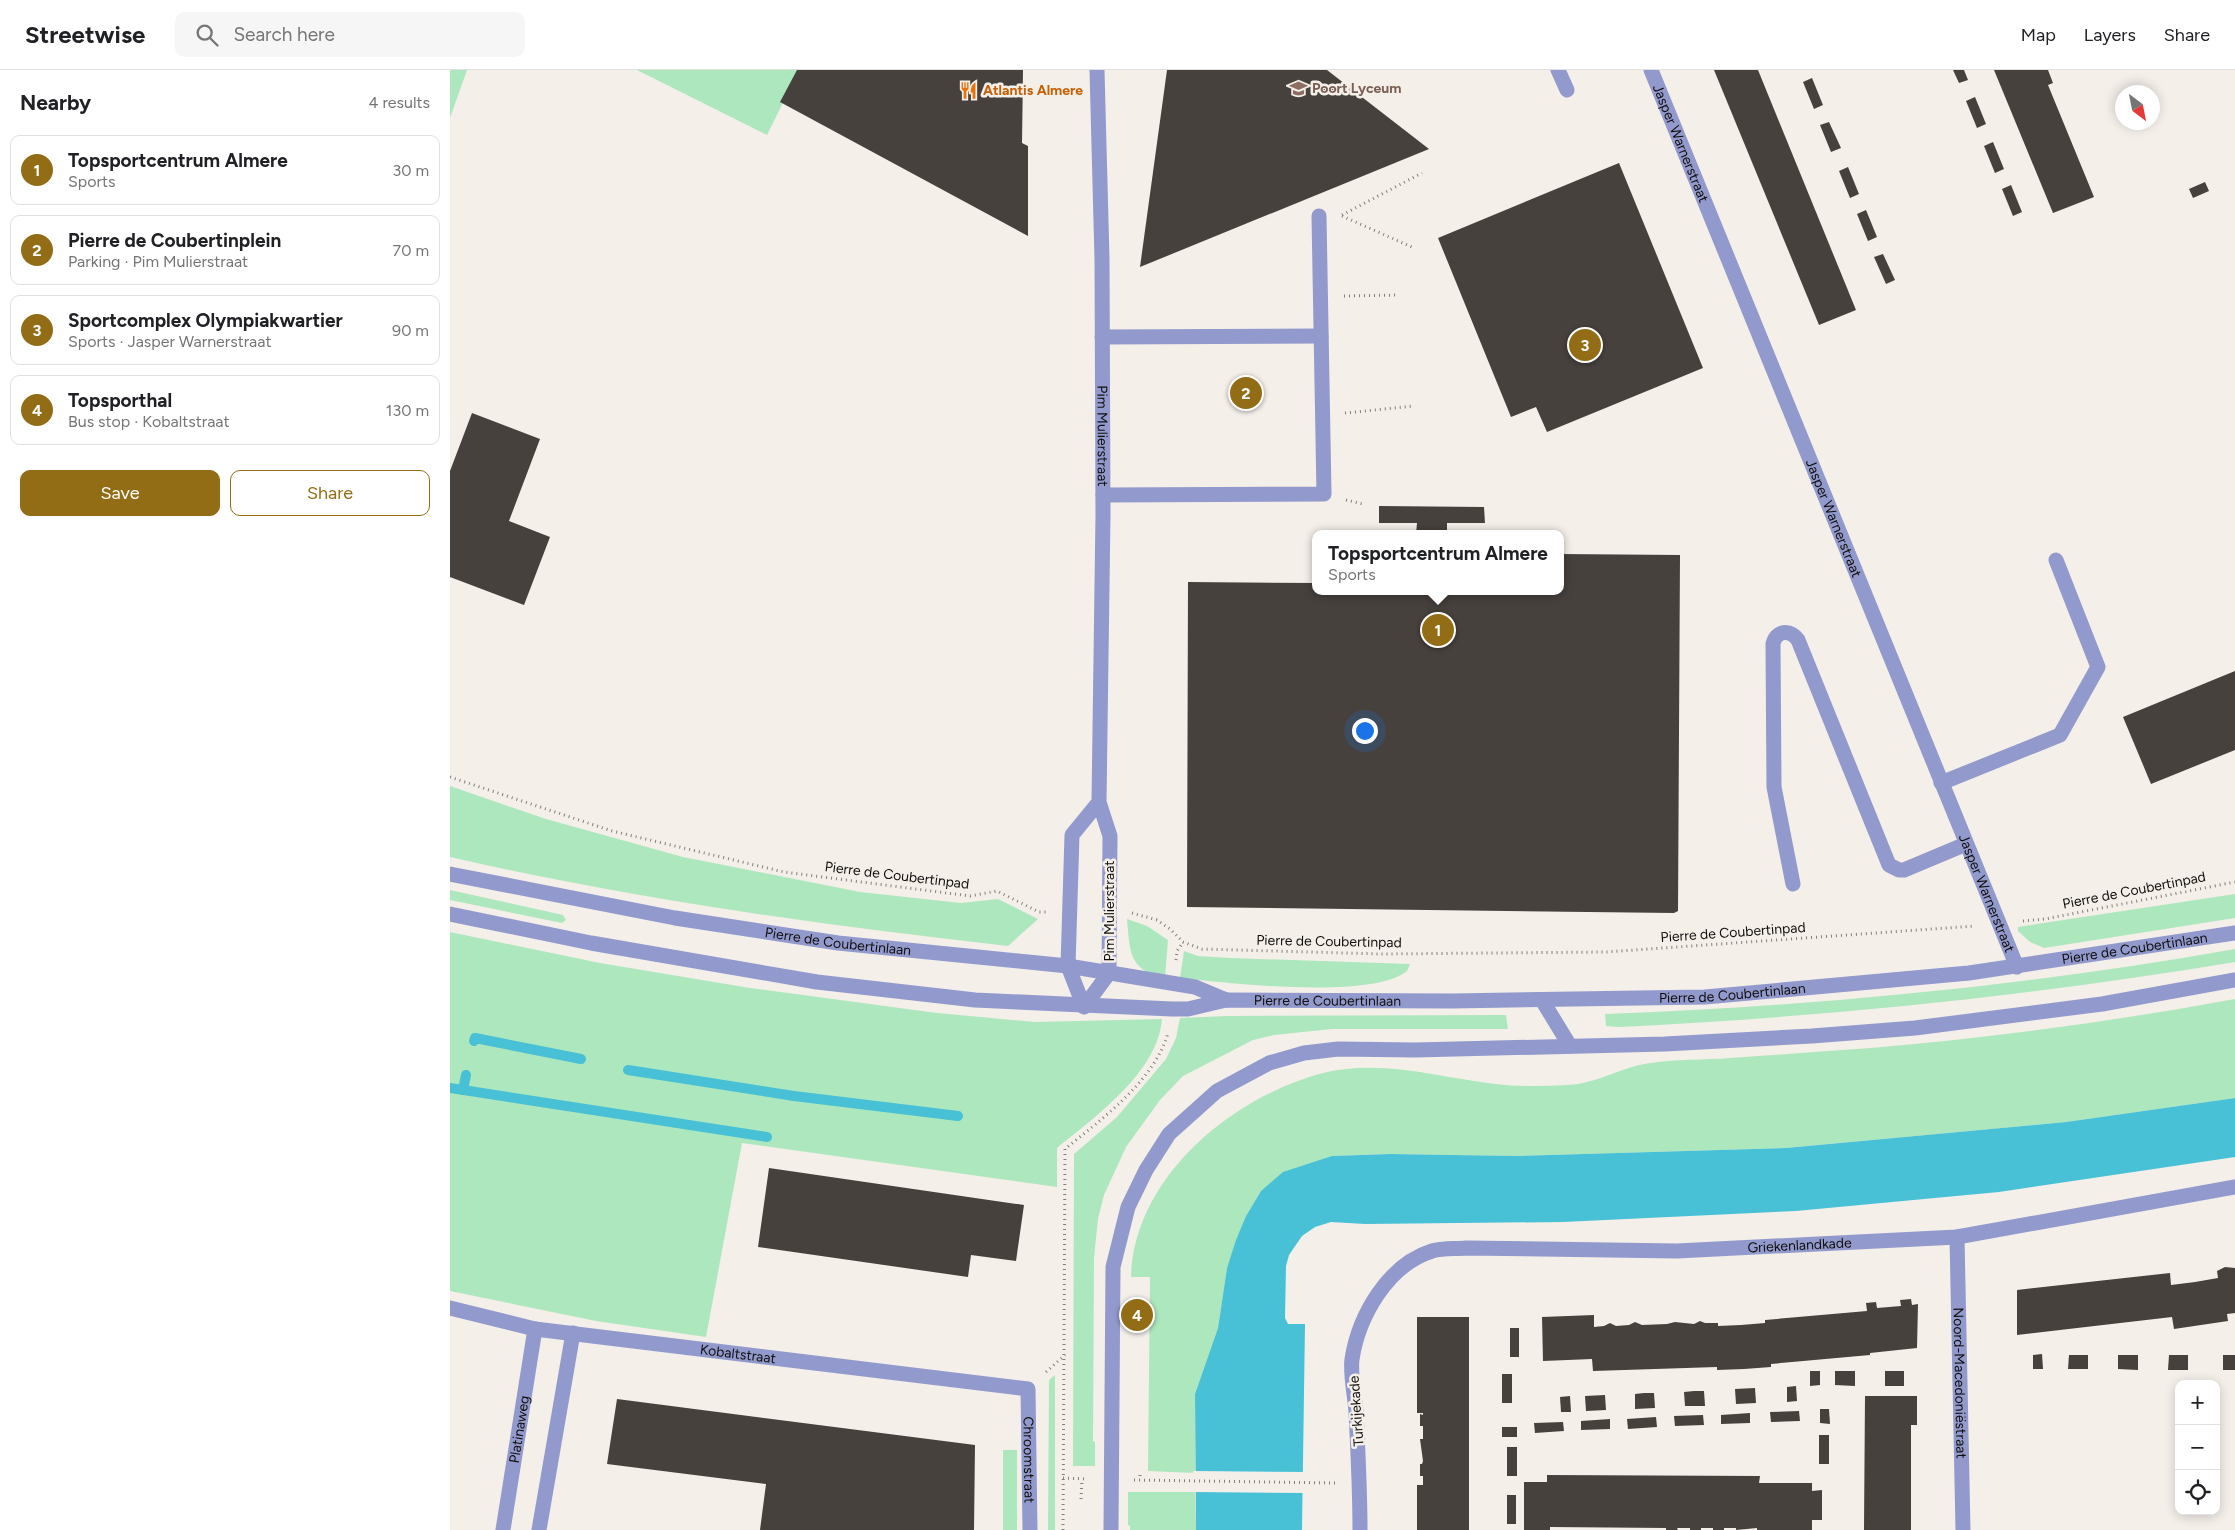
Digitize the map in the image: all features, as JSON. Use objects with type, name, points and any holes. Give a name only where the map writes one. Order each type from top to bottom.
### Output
[{"type":"street","name":"Pim Mulierstraat","points":[[1084,1007],[1109,973],[1110,912],[1110,836],[1099,802],[1103,494],[1102,258],[1097,70]]},
{"type":"street","points":[[1558,70],[1567,90]]},
{"type":"street","name":"Jasper Warnerstraat","points":[[1651,70],[2017,967]]},
{"type":"street","points":[[1103,494],[1324,494],[1319,216]]},
{"type":"street","points":[[1102,337],[1322,336]]},
{"type":"street","points":[[1941,783],[2060,735],[2098,667],[2056,560]]},
{"type":"street","points":[[1793,884],[1774,787],[1773,644],[1776,636],[1784,633],[1792,634],[1798,640],[1889,865],[1899,870],[1904,870],[1966,844]]},
{"type":"street","points":[[1084,1007],[1068,966],[1072,835],[1099,802]]},
{"type":"street","name":"Pierre de Coubertinlaan","points":[[450,874],[675,918],[838,943],[1068,966],[1195,987],[1226,1000]]},
{"type":"street","name":"Pierre de Coubertinlaan","points":[[450,914],[591,943],[817,982],[975,1000],[1084,1007],[1188,1009],[1226,1000],[1452,1001],[1705,997],[1969,974],[2235,933]]},
{"type":"street","points":[[1111,1530],[1113,1267],[1128,1207],[1146,1170],[1169,1134],[1217,1091],[1269,1063],[1304,1053],[1338,1049],[1415,1050],[1570,1046],[1812,1036],[1915,1028],[2102,1004],[2235,980]]},
{"type":"street","points":[[1542,1000],[1570,1046]]},
{"type":"street","name":"Griekenlandkade","points":[[1376,1296],[1396,1272],[1419,1256],[1434,1250],[1466,1248],[1677,1251],[1957,1236],[2235,1187]]},
{"type":"street","name":"Noord-Macedoniëstraat","points":[[1957,1236],[1963,1530]]},
{"type":"street","name":"Turkijekade","points":[[1360,1530],[1360,1484],[1352,1360],[1365,1319],[1376,1296]]},
{"type":"street","name":"Kobaltstraat","points":[[450,1308],[535,1329],[1028,1388]]},
{"type":"street","name":"Platinaweg","points":[[502,1530],[535,1329]]},
{"type":"street","points":[[539,1530],[573,1333]]},
{"type":"street","name":"Chroomstraat","points":[[1028,1388],[1030,1530]]},
{"type":"path","points":[[1319,216],[1342,215],[1422,173]]},
{"type":"path","points":[[1342,215],[1414,248]]},
{"type":"path","points":[[1321,297],[1398,295]]},
{"type":"path","points":[[1323,415],[1414,406]]},
{"type":"path","name":"Pierre de Coubertinpad","points":[[450,777],[612,831],[784,872],[970,896],[997,891],[1039,912],[1071,911]]},
{"type":"path","name":"Pierre de Coubertinpad","points":[[1110,912],[1138,913],[1157,920],[1170,929],[1183,942],[1202,949],[1381,954],[1606,952],[1851,936],[2045,919],[2235,882]]},
{"type":"path","points":[[1140,1474],[1140,1480]]},
{"type":"path","points":[[1081,1499],[1082,1479]]},
{"type":"path","points":[[1191,1481],[1311,1483]]},
{"type":"green space","points":[[450,70],[467,70],[450,118]]},
{"type":"green space","points":[[637,70],[799,70],[767,135]]},
{"type":"green space","points":[[450,786],[546,819],[683,857],[860,892],[961,903],[998,899],[1038,919],[1008,946],[797,920],[658,898],[588,886],[450,857]]},
{"type":"green space","points":[[450,890],[563,915],[566,920],[562,923],[450,900]]},
{"type":"green space","points":[[2235,894],[2235,918],[2044,948],[2030,942],[2018,931],[2018,927]]},
{"type":"green space","points":[[1127,919],[1147,926],[1168,940],[1165,977],[1144,970],[1133,958]]},
{"type":"green space","points":[[450,932],[600,963],[750,988],[937,1013],[1035,1022],[1162,1019],[1158,1038],[1149,1057],[1137,1075],[1106,1108],[1057,1148],[1057,1187],[742,1143],[706,1337],[596,1321],[450,1291]]},
{"type":"green space","points":[[2235,949],[2235,962],[2005,995],[1851,1011],[1697,1023],[1606,1026],[1605,1014],[1842,1000],[2000,984],[2078,974]]},
{"type":"green space","points":[[1184,951],[1198,956],[1230,958],[1410,964],[1407,971],[1389,980],[1363,985],[1332,987],[1263,986],[1180,978]]},
{"type":"green space","points":[[2235,999],[2235,1098],[2066,1122],[1786,1148],[1518,1156],[1390,1154],[1332,1156],[1261,1191],[1246,1216],[1227,1268],[1218,1328],[1195,1394],[1195,1473],[1148,1471],[1150,1277],[1131,1277],[1136,1241],[1149,1207],[1168,1176],[1193,1148],[1221,1123],[1252,1102],[1285,1086],[1319,1074],[1364,1068],[1407,1070],[1504,1085],[1579,1084],[1641,1065],[1661,1062],[1871,1048],[2008,1034],[2145,1015]]},
{"type":"green space","points":[[1506,1015],[1508,1029],[1332,1029],[1274,1035],[1253,1040],[1183,1076],[1160,1100],[1126,1147],[1104,1195],[1098,1219],[1094,1258],[1093,1441],[1095,1442],[1095,1466],[1073,1466],[1074,1154],[1117,1117],[1166,1059],[1176,1038],[1180,1018],[1228,1016]]},
{"type":"green space","points":[[1055,1375],[1055,1530],[1048,1530],[1049,1380]]},
{"type":"green space","points":[[1003,1450],[1017,1450],[1017,1530],[1003,1530]]},
{"type":"green space","points":[[1128,1492],[1195,1492],[1196,1530],[1130,1530],[1128,1525]]},
{"type":"water","points":[[2235,1098],[2235,1157],[1999,1192],[1796,1211],[1563,1222],[1365,1224],[1331,1222],[1315,1227],[1302,1236],[1289,1255],[1286,1266],[1285,1318],[1288,1324],[1305,1324],[1302,1530],[1196,1530],[1195,1394],[1218,1328],[1227,1268],[1236,1240],[1246,1216],[1261,1191],[1283,1172],[1332,1156],[1390,1154],[1518,1156],[1786,1148],[2066,1122]]},
{"type":"pier","points":[[1193,1471],[1305,1472],[1305,1493],[1193,1492]]},
{"type":"building","points":[[797,70],[1023,70],[1022,143],[1028,146],[1028,236],[780,102]]},
{"type":"building","points":[[1167,70],[1327,70],[1429,149],[1140,267]]},
{"type":"building","points":[[1714,70],[1758,70],[1856,310],[1819,325]]},
{"type":"building","points":[[1953,70],[1964,70],[1968,80],[1959,83]]},
{"type":"building","points":[[1994,70],[2048,70],[2053,83],[2048,85],[2094,197],[2053,213]]},
{"type":"building","points":[[1812,78],[1823,105],[1814,109],[1803,82]]},
{"type":"building","points":[[1975,97],[1986,124],[1977,128],[1966,101]]},
{"type":"building","points":[[1829,122],[1841,148],[1831,152],[1820,125]]},
{"type":"building","points":[[1993,142],[2004,169],[1995,173],[1984,146]]},
{"type":"building","points":[[1619,163],[1703,368],[1547,432],[1536,407],[1511,417],[1438,238]]},
{"type":"building","points":[[1848,167],[1859,194],[1850,198],[1839,171]]},
{"type":"building","points":[[2205,182],[2209,191],[2193,198],[2189,189]]},
{"type":"building","points":[[2011,185],[2022,212],[2013,216],[2002,189]]},
{"type":"building","points":[[1866,210],[1877,237],[1868,241],[1857,214]]},
{"type":"building","points":[[1883,254],[1895,280],[1886,284],[1874,257]]},
{"type":"building","points":[[472,413],[540,439],[509,521],[550,537],[524,605],[450,577],[450,471]]},
{"type":"building","points":[[1379,506],[1484,507],[1485,523],[1447,523],[1447,530],[1416,530],[1417,523],[1379,523]]},
{"type":"building","points":[[1564,554],[1680,555],[1678,911],[1674,913],[1187,907],[1188,582],[1312,583],[1312,595],[1564,595]]},
{"type":"building","points":[[2235,671],[2235,750],[2151,784],[2123,717]]},
{"type":"building","points":[[769,1168],[1024,1205],[1016,1261],[971,1255],[968,1277],[758,1247]]},
{"type":"building","points":[[2225,1267],[2235,1268],[2235,1313],[2227,1314],[2228,1321],[2174,1329],[2172,1317],[2017,1335],[2017,1290],[2170,1273],[2171,1285],[2218,1278],[2217,1271]]},
{"type":"building","points":[[1911,1299],[1912,1305],[1918,1304],[1917,1348],[1870,1353],[1870,1355],[1771,1364],[1771,1367],[1717,1370],[1717,1367],[1593,1371],[1592,1359],[1543,1361],[1542,1317],[1594,1315],[1594,1327],[1610,1323],[1616,1326],[1629,1325],[1635,1322],[1642,1325],[1675,1322],[1694,1324],[1700,1321],[1718,1323],[1718,1326],[1741,1325],[1765,1323],[1765,1320],[1867,1311],[1866,1303],[1876,1302],[1877,1308],[1901,1306],[1900,1300]]},
{"type":"building","points":[[1417,1317],[1469,1317],[1469,1530],[1417,1530],[1417,1485],[1423,1485],[1423,1476],[1420,1476],[1420,1464],[1423,1461],[1420,1439],[1423,1439],[1423,1426],[1420,1426],[1420,1414],[1423,1415],[1423,1413],[1417,1413]]},
{"type":"building","points":[[1510,1328],[1519,1328],[1519,1357],[1510,1357]]},
{"type":"building","points":[[2042,1354],[2043,1369],[2033,1369],[2033,1355]]},
{"type":"building","points":[[2069,1355],[2088,1355],[2088,1369],[2068,1369]]},
{"type":"building","points":[[2118,1355],[2138,1355],[2138,1370],[2118,1369]]},
{"type":"building","points":[[2169,1355],[2188,1355],[2188,1370],[2168,1370]]},
{"type":"building","points":[[2223,1355],[2235,1355],[2235,1370],[2223,1370]]},
{"type":"building","points":[[1810,1371],[1820,1371],[1820,1385],[1810,1386]]},
{"type":"building","points":[[1835,1371],[1855,1371],[1855,1386],[1835,1385]]},
{"type":"building","points":[[1885,1371],[1904,1371],[1904,1386],[1885,1386]]},
{"type":"building","points":[[1502,1374],[1512,1374],[1512,1403],[1502,1403]]},
{"type":"building","points":[[1796,1386],[1797,1401],[1787,1402],[1787,1387]]},
{"type":"building","points":[[1755,1388],[1756,1403],[1736,1404],[1735,1389]]},
{"type":"building","points":[[1704,1391],[1705,1406],[1685,1406],[1684,1392]]},
{"type":"building","points":[[1654,1393],[1655,1408],[1635,1409],[1635,1394]]},
{"type":"building","points":[[1605,1395],[1606,1410],[1586,1411],[1585,1396]]},
{"type":"building","points":[[1570,1396],[1571,1412],[1561,1412],[1560,1397]]},
{"type":"building","points":[[1865,1396],[1917,1396],[1917,1425],[1911,1425],[1911,1530],[1864,1530]]},
{"type":"building","points":[[617,1399],[975,1445],[974,1530],[760,1530],[766,1484],[607,1464]]},
{"type":"building","points":[[1820,1409],[1829,1409],[1830,1424],[1820,1423]]},
{"type":"building","points":[[1799,1411],[1800,1421],[1771,1422],[1770,1412]]},
{"type":"building","points":[[1750,1413],[1750,1423],[1721,1424],[1721,1415]]},
{"type":"building","points":[[1703,1415],[1704,1425],[1675,1426],[1674,1416]]},
{"type":"building","points":[[1656,1417],[1657,1427],[1628,1429],[1627,1419]]},
{"type":"building","points":[[1610,1419],[1610,1429],[1581,1430],[1581,1421]]},
{"type":"building","points":[[1563,1422],[1564,1431],[1535,1433],[1534,1423]]},
{"type":"building","points":[[1502,1427],[1517,1427],[1517,1437],[1502,1437]]},
{"type":"building","points":[[1819,1435],[1829,1435],[1829,1464],[1819,1464]]},
{"type":"building","points":[[1507,1447],[1517,1447],[1517,1476],[1507,1476]]},
{"type":"building","points":[[1547,1475],[1760,1476],[1759,1483],[1812,1483],[1812,1491],[1822,1490],[1822,1520],[1812,1520],[1812,1530],[1757,1530],[1757,1528],[1736,1530],[1736,1528],[1724,1528],[1724,1530],[1713,1530],[1713,1528],[1701,1528],[1701,1530],[1690,1530],[1690,1528],[1677,1528],[1678,1530],[1666,1530],[1666,1528],[1550,1527],[1550,1530],[1524,1530],[1524,1482],[1547,1482]]},
{"type":"building","points":[[1507,1495],[1516,1495],[1516,1524],[1507,1524]]},
{"type":"waterway","points":[[474,1041],[475,1038],[581,1059]]},
{"type":"waterway","points":[[628,1070],[794,1096],[958,1116]]},
{"type":"waterway","points":[[463,1090],[466,1075]]},
{"type":"waterway","points":[[450,1088],[767,1137]]},
{"type":"place","name":"Poort Lyceum","points":[[1298,88]]},
{"type":"place","name":"Atlantis Almere","points":[[969,90]]},
{"type":"place","name":"Sportcomplex Olympiakwartier","points":[[1585,345]]},
{"type":"place","name":"Pierre de Coubertinplein","points":[[1246,393]]},
{"type":"place","name":"Topsportcentrum Almere","points":[[1438,630]]},
{"type":"place","name":"Topsporthal","points":[[1137,1315]]}]
